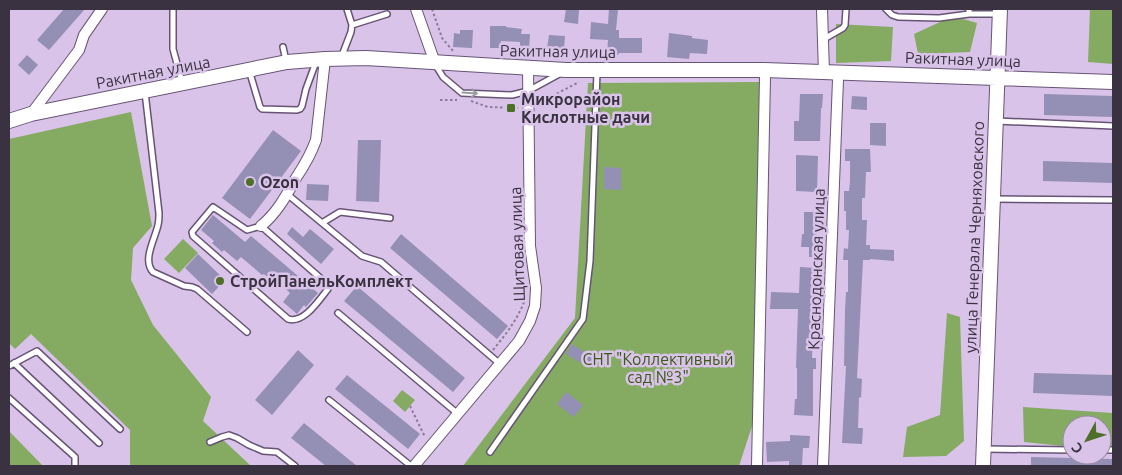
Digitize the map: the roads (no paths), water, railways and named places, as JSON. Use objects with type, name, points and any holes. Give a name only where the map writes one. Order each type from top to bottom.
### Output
[{"type":"street","points":[[31,114],[79,50],[84,35],[102,9]]},
{"type":"street","points":[[416,9],[435,63]]},
{"type":"street","name":"Краснодонская улица","points":[[822,9],[823,39],[831,73],[838,80],[823,466]]},
{"type":"street","name":"улица Генерала Черняховского","points":[[983,466],[1000,12]]},
{"type":"street","name":"Ракитная улица","points":[[9,121],[31,114],[287,62],[340,58],[566,70],[597,74],[764,70],[1113,82]]},
{"type":"street","points":[[262,226],[275,213],[287,194],[312,151],[316,140],[321,59]]},
{"type":"street","name":"Щитовая улица","points":[[413,466],[519,341],[530,321],[535,306],[536,288],[530,246],[528,68]]},
{"type":"street","points":[[757,466],[764,70]]},
{"type":"lane","points":[[173,9],[173,49],[182,84]]},
{"type":"lane","points":[[340,58],[352,25],[347,9]]},
{"type":"lane","points":[[823,39],[843,28],[845,25],[846,9]]},
{"type":"lane","points":[[886,9],[892,15],[898,17],[939,18],[969,11],[1000,12]]},
{"type":"lane","points":[[352,25],[387,14]]},
{"type":"lane","points":[[283,47],[287,62]]},
{"type":"lane","points":[[249,70],[260,108],[297,110],[302,106],[306,89],[321,59]]},
{"type":"lane","points":[[435,63],[443,77],[462,93],[512,95],[528,91],[566,70]]},
{"type":"lane","points":[[490,452],[582,319],[590,261],[597,74]]},
{"type":"lane","points":[[146,91],[159,213],[158,224],[148,257],[149,268],[153,272],[184,286],[197,289],[248,332]]},
{"type":"lane","points":[[995,121],[1113,126]]},
{"type":"lane","points":[[287,194],[362,256],[381,262],[500,364]]},
{"type":"lane","points":[[993,199],[1113,200]]},
{"type":"lane","points":[[214,207],[247,230],[262,226],[328,286],[328,289],[307,314],[294,320],[288,319],[192,234],[214,207]]},
{"type":"lane","points":[[322,223],[340,212],[390,218]]},
{"type":"lane","points":[[338,313],[458,414]]},
{"type":"lane","points":[[99,443],[11,364],[37,351],[120,429]]},
{"type":"lane","points":[[9,398],[75,457],[75,466]]},
{"type":"lane","points":[[330,400],[413,466]]},
{"type":"lane","points":[[210,442],[229,435],[263,451],[277,452],[295,466]]},
{"type":"lane","points":[[983,449],[1062,450]]},
{"type":"place","name":"Микрорайон Кислотные дачи","points":[[511,108]]},
{"type":"place","name":"Ozon","points":[[250,182]]},
{"type":"place","name":"СтройПанельКомплект","points":[[220,281]]},
{"type":"park label","name":"СНТ \"Коллективный сад №3\"","points":[[658,368]]}]
